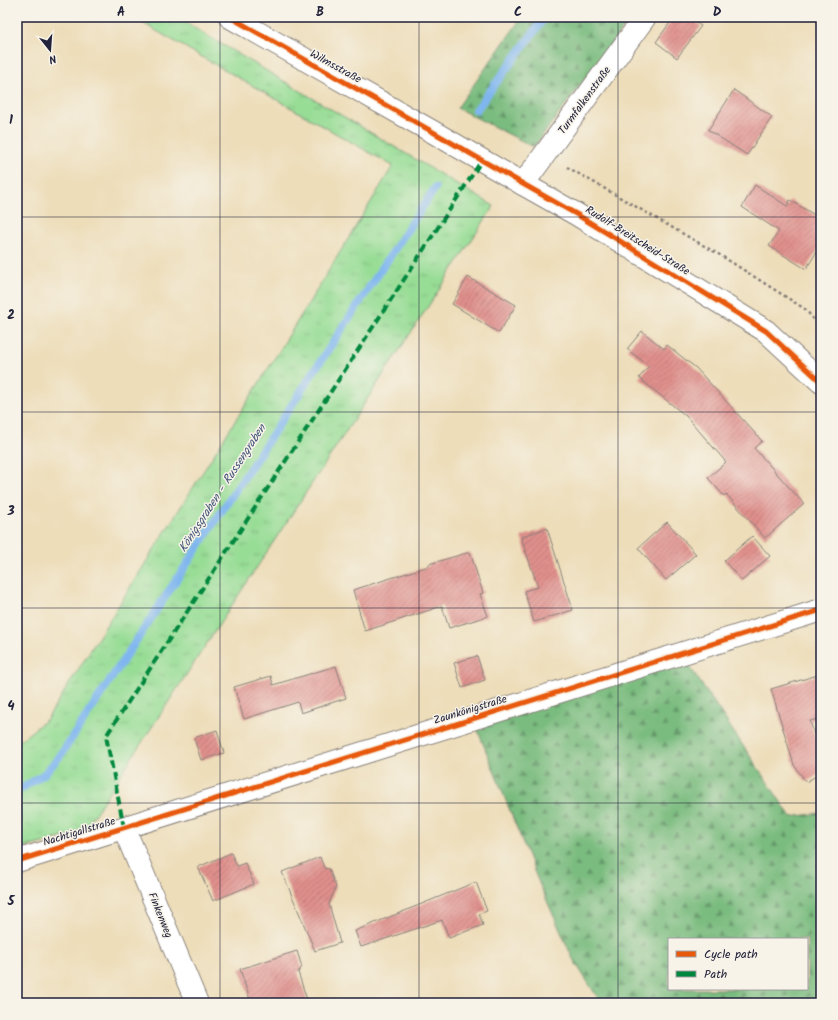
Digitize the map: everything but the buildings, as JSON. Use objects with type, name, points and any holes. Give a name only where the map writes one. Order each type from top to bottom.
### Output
[{"type":"street","name":"Wilmsstraße","points":[[230,17],[433,132]]},
{"type":"street","name":"Turmfalkenstraße","points":[[523,184],[645,17]]},
{"type":"street","name":"Rudolf-Breitscheid-Straße","points":[[433,132],[576,214],[766,331],[821,382]]},
{"type":"street","name":"Zaunkönigstraße","points":[[124,828],[821,610]]},
{"type":"street","name":"Nachtigallstraße","points":[[17,861],[124,828]]},
{"type":"street","name":"Finkenweg","points":[[124,828],[197,1003]]},
{"type":"path","points":[[544,154],[720,255],[805,310],[821,328]]},
{"type":"green space","points":[[132,17],[176,17],[494,206],[87,826],[71,835],[17,850],[17,743],[47,719],[278,353],[393,166]]},
{"type":"green space","points":[[522,17],[631,17],[534,147],[457,108]]},
{"type":"green space","points":[[684,658],[791,817],[821,813],[821,1003],[601,1003],[573,959],[539,883],[474,721]]},
{"type":"waterway","name":"Königsgraben - Russengraben","points":[[476,110],[545,17]]},
{"type":"waterway","name":"Königsgraben - Russengraben","points":[[17,790],[44,774],[60,756],[435,188]]},
{"type":"marked path","points":[[124,828],[106,736],[482,160]]},
{"type":"cycle path","points":[[230,17],[576,214],[766,331],[821,382]]},
{"type":"cycle path","points":[[17,861],[821,610]]}]
